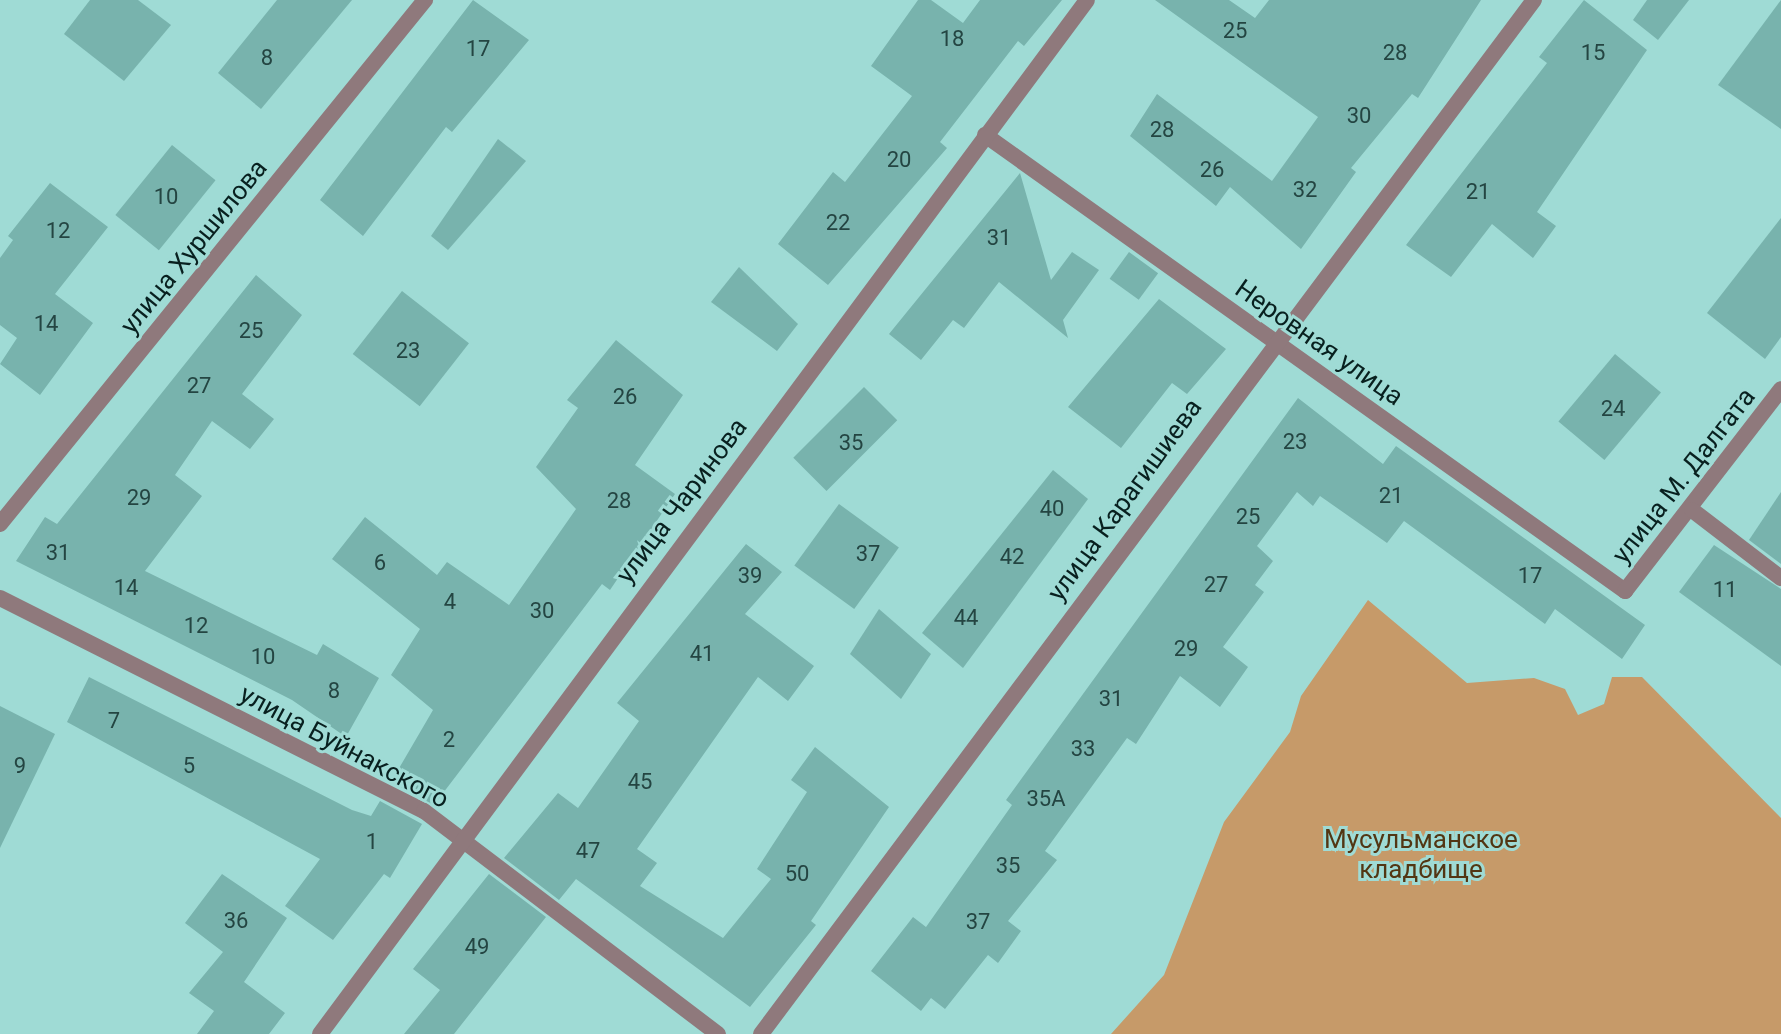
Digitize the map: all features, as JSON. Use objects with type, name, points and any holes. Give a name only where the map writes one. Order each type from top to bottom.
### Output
[{"type":"street","name":"улица Хуршилова","points":[[0,524],[425,0]]},
{"type":"street","name":"улица Чаринова","points":[[320,1034],[460,839],[1087,0]]},
{"type":"street","name":"улица Карагишиева","points":[[761,1034],[1273,340],[1534,0]]},
{"type":"street","name":"Неровная улица","points":[[985,135],[1625,591]]},
{"type":"street","name":"улица М. Далгата","points":[[1625,591],[1692,510],[1781,389]]},
{"type":"street","points":[[1692,510],[1781,578]]},
{"type":"street","name":"улица Буйнакского","points":[[0,598],[424,811],[718,1034]]},
{"type":"green space","name":"Мусульманское кладбище","points":[[1368,600],[1467,683],[1534,678],[1565,689],[1578,715],[1604,704],[1612,677],[1642,677],[1781,818],[1781,1034],[1111,1034],[1164,975],[1224,822],[1290,732],[1301,696]]},
{"type":"building","points":[[90,0],[138,0],[171,25],[124,81],[64,34]]},
{"type":"building","points":[[277,0],[352,0],[261,109],[218,73]]},
{"type":"building","points":[[473,0],[529,40],[452,132],[446,127],[363,236],[320,200]]},
{"type":"building","points":[[918,0],[931,0],[963,23],[980,0],[1062,0],[1024,46],[1018,41],[940,142],[947,148],[828,285],[778,244],[833,172],[845,182],[912,96],[871,66]]},
{"type":"building","points":[[1155,0],[1229,0],[1255,18],[1269,0],[1481,0],[1418,98],[1412,94],[1351,168],[1356,172],[1301,249],[1230,187],[1216,206],[1130,136],[1157,94],[1272,181],[1318,117]]},
{"type":"building","points":[[1584,0],[1647,50],[1537,212],[1556,226],[1533,258],[1492,224],[1451,277],[1406,245],[1547,63],[1539,57]]},
{"type":"building","points":[[1647,0],[1689,0],[1658,40],[1633,20]]},
{"type":"building","points":[[1781,0],[1781,129],[1718,85]]},
{"type":"building","points":[[498,139],[526,161],[448,250],[431,236]]},
{"type":"building","points":[[172,145],[216,180],[159,250],[115,215]]},
{"type":"building","points":[[1020,173],[1051,280],[1072,252],[1099,270],[1063,320],[1068,338],[999,282],[964,328],[953,320],[921,360],[889,334]]},
{"type":"building","points":[[50,183],[108,227],[55,294],[93,323],[40,395],[0,364],[17,338],[0,325],[0,258],[13,240],[8,236]]},
{"type":"building","points":[[1781,218],[1781,337],[1765,359],[1707,313]]},
{"type":"building","points":[[1129,252],[1158,273],[1139,300],[1110,279]]},
{"type":"building","points":[[739,267],[798,324],[777,351],[711,302]]},
{"type":"building","points":[[256,275],[302,315],[242,394],[274,419],[250,449],[212,421],[175,475],[202,496],[145,571],[317,655],[323,644],[379,678],[346,737],[292,700],[16,561],[45,517],[57,524]]},
{"type":"building","points":[[402,291],[469,343],[420,406],[353,354]]},
{"type":"building","points":[[1159,299],[1226,349],[1187,394],[1172,383],[1121,448],[1068,407]]},
{"type":"building","points":[[616,340],[683,395],[635,465],[675,494],[610,590],[602,584],[434,805],[391,782],[433,710],[391,675],[420,629],[332,559],[365,517],[437,575],[447,562],[509,605],[576,509],[536,467],[578,408],[567,400]]},
{"type":"building","points":[[1615,354],[1661,393],[1604,460],[1558,421]]},
{"type":"building","points":[[864,387],[897,420],[827,491],[793,458]]},
{"type":"building","points":[[1298,398],[1383,464],[1396,446],[1645,625],[1622,659],[1555,609],[1545,624],[1404,521],[1387,543],[1320,496],[1313,506],[1297,492],[1257,546],[1273,561],[1255,585],[1264,592],[1223,647],[1248,667],[1220,707],[1180,676],[1136,744],[1127,738],[1045,851],[1057,860],[1008,921],[1021,931],[998,963],[988,955],[945,1009],[931,998],[921,1011],[871,971],[913,917],[926,927],[1012,805],[1006,800]]},
{"type":"building","points":[[1053,470],[1088,499],[963,668],[922,633]]},
{"type":"building","points":[[1781,492],[1781,564],[1749,540]]},
{"type":"building","points":[[839,504],[899,547],[854,609],[794,565]]},
{"type":"building","points":[[746,544],[782,572],[745,614],[814,666],[788,701],[758,677],[637,849],[657,863],[640,886],[723,938],[771,879],[757,869],[807,792],[791,780],[815,747],[889,807],[811,921],[816,925],[750,1007],[576,879],[559,900],[504,858],[558,793],[578,808],[639,721],[617,703]]},
{"type":"building","points":[[1714,545],[1781,589],[1781,666],[1679,592]]},
{"type":"building","points":[[879,609],[931,654],[901,699],[850,654]]},
{"type":"building","points":[[89,677],[352,810],[371,816],[380,801],[422,824],[390,878],[384,874],[333,940],[285,906],[320,859],[67,722]]},
{"type":"building","points":[[0,706],[55,734],[0,848]]},
{"type":"building","points":[[222,874],[287,918],[244,982],[285,1013],[269,1034],[197,1034],[214,1011],[189,993],[223,952],[185,923]]},
{"type":"building","points":[[489,874],[546,917],[454,1034],[404,1034],[440,990],[413,969]]}]
